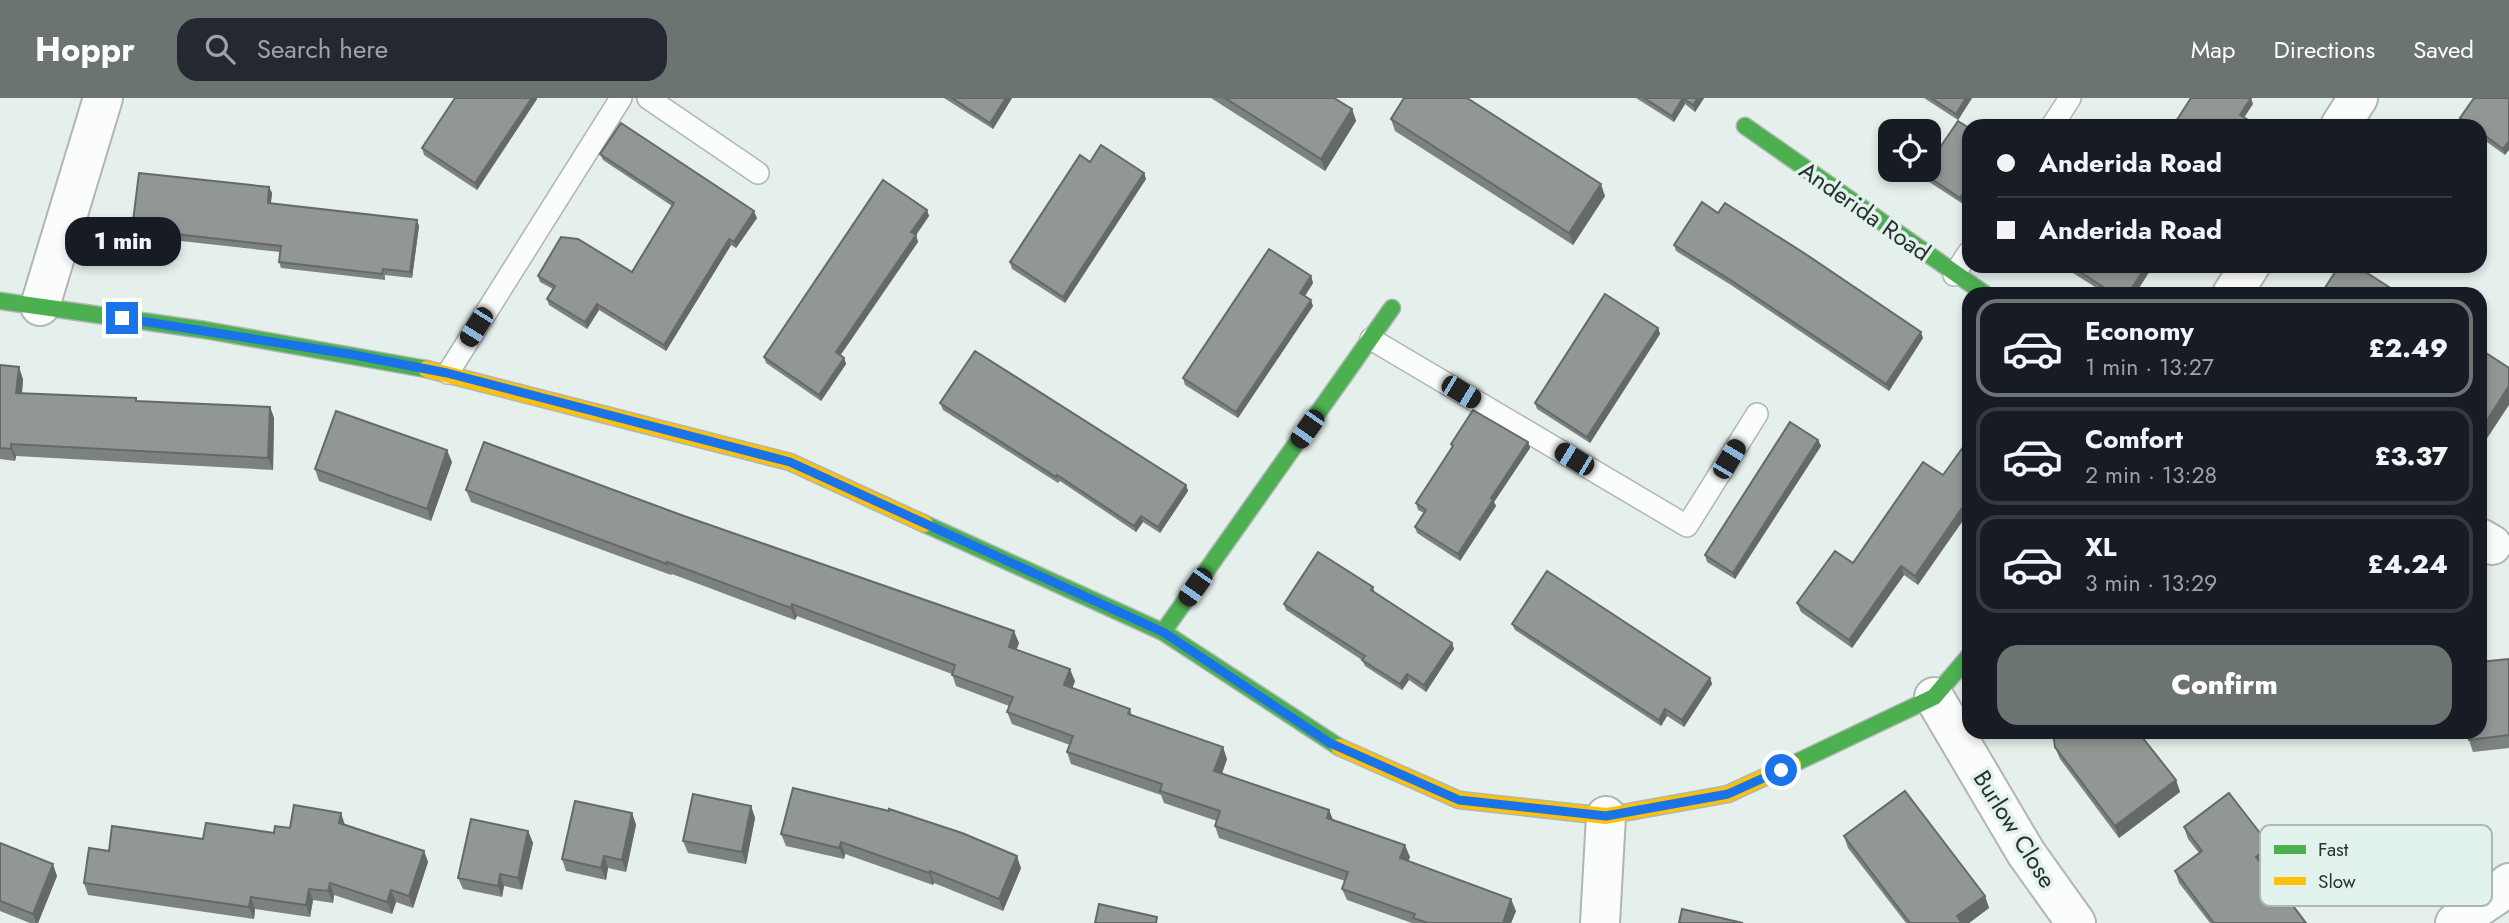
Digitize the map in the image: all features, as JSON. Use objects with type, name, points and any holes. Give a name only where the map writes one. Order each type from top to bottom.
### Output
[{"type":"street","points":[[40,306],[103,98]]},
{"type":"street","points":[[2344,119],[2358,98]]},
{"type":"street","name":"Anderida Road","points":[[1745,125],[1974,287]]},
{"type":"street","points":[[0,301],[218,332],[447,373],[790,462],[1163,632],[1330,743],[1459,800],[1606,816],[1728,794],[1934,697],[1962,664]]},
{"type":"street","points":[[1163,632],[1392,308]]},
{"type":"street","name":"Burlow Close","points":[[1934,697],[2026,853],[2076,923]]},
{"type":"street","points":[[1600,923],[1606,816]]},
{"type":"street","points":[[2492,898],[2509,883]]},
{"type":"street","points":[[2455,923],[2480,906]]},
{"type":"lane","points":[[447,373],[621,98]]},
{"type":"lane","points":[[648,98],[758,173]]},
{"type":"lane","points":[[2056,119],[2070,98]]},
{"type":"lane","points":[[1954,275],[1962,263]]},
{"type":"lane","points":[[1371,339],[1687,526],[1757,414]]},
{"type":"building","points":[[455,98],[532,98],[475,183],[422,148]]},
{"type":"building","points":[[952,98],[1006,98],[990,123]]},
{"type":"building","points":[[1225,98],[1334,98],[1352,109],[1321,159]]},
{"type":"building","points":[[1404,98],[1467,98],[1601,184],[1569,233],[1391,119]]},
{"type":"building","points":[[1644,98],[1683,98],[1672,116]]},
{"type":"building","points":[[1683,98],[1698,98],[1693,105]]},
{"type":"building","points":[[1931,98],[1966,98],[1956,114]]},
{"type":"building","points":[[2191,98],[2251,98],[2240,115],[2247,119],[2178,119]]},
{"type":"building","points":[[2474,98],[2509,98],[2509,141],[2503,149],[2487,137],[2487,119],[2460,118]]},
{"type":"building","points":[[1958,121],[1962,124],[1960,198],[1936,182],[1941,182],[1941,146]]},
{"type":"building","points":[[621,123],[754,211],[734,242],[729,239],[664,345],[597,304],[585,322],[547,299],[555,286],[538,276],[561,237],[578,239],[632,272],[674,203],[600,154]]},
{"type":"building","points":[[1101,145],[1144,173],[1063,297],[1010,262],[1080,155],[1090,162]]},
{"type":"building","points":[[139,173],[269,187],[268,203],[417,220],[410,272],[383,269],[382,274],[279,262],[281,246],[132,229]]},
{"type":"building","points":[[883,180],[927,210],[911,232],[916,235],[836,352],[844,358],[819,395],[764,357]]},
{"type":"building","points":[[1702,202],[1718,213],[1725,203],[1921,332],[1886,384],[1674,245]]},
{"type":"building","points":[[1269,249],[1311,276],[1300,293],[1311,300],[1236,412],[1183,378]]},
{"type":"building","points":[[2082,273],[2142,273],[2132,287],[2103,287]]},
{"type":"building","points":[[2334,273],[2367,273],[2389,287],[2326,287]]},
{"type":"building","points":[[1605,294],[1658,328],[1587,437],[1535,403]]},
{"type":"building","points":[[975,351],[1186,485],[1158,527],[1141,516],[1134,526],[940,403]]},
{"type":"building","points":[[2487,354],[2509,368],[2509,386],[2487,420]]},
{"type":"building","points":[[0,365],[19,367],[16,393],[270,407],[268,458],[11,444],[11,449],[0,448]]},
{"type":"building","points":[[1473,410],[1528,442],[1458,554],[1415,527],[1426,510],[1416,503]]},
{"type":"building","points":[[336,411],[447,450],[427,509],[315,469]]},
{"type":"building","points":[[1790,422],[1818,440],[1733,573],[1705,555]]},
{"type":"building","points":[[484,442],[684,516],[1014,631],[1009,647],[1070,669],[1064,685],[1130,709],[1128,714],[1223,747],[1214,771],[1329,810],[1327,818],[1405,845],[1400,858],[1511,899],[1503,923],[1428,923],[1413,918],[1415,914],[1342,889],[1348,872],[1215,826],[1220,811],[1160,791],[1162,784],[1067,752],[1073,736],[1007,712],[1013,697],[952,675],[955,665],[792,604],[791,608],[466,490]]},
{"type":"building","points":[[1962,449],[1962,508],[1915,576],[1901,566],[1849,640],[1797,603],[1835,551],[1853,563],[1923,462],[1943,475]]},
{"type":"building","points":[[1318,552],[1452,643],[1424,685],[1407,674],[1400,684],[1362,660],[1365,656],[1284,604]]},
{"type":"building","points":[[1547,571],[1710,678],[1682,720],[1665,709],[1659,720],[1512,624]]},
{"type":"building","points":[[2509,659],[2509,735],[2487,738],[2487,661]]},
{"type":"building","points":[[2054,739],[2144,739],[2176,780],[2115,826],[2055,747]]},
{"type":"building","points":[[793,788],[889,809],[962,833],[1017,856],[999,899],[930,871],[929,873],[841,842],[839,848],[781,834]]},
{"type":"building","points":[[1905,791],[1985,896],[1957,916],[1962,923],[1910,923],[1844,836]]},
{"type":"building","points":[[2229,793],[2260,833],[2260,854],[2256,857],[2260,862],[2260,906],[2293,906],[2306,923],[2214,923],[2175,871],[2202,851],[2184,827]]},
{"type":"building","points":[[693,794],[751,806],[742,852],[683,841]]},
{"type":"building","points":[[575,801],[632,813],[622,860],[604,856],[601,868],[562,859]]},
{"type":"building","points":[[294,805],[341,813],[339,823],[424,851],[409,896],[391,890],[387,902],[330,883],[328,891],[309,889],[306,905],[251,897],[249,907],[84,883],[89,848],[109,851],[112,826],[203,839],[206,823],[274,833],[275,826],[290,828]]},
{"type":"building","points":[[471,819],[528,831],[518,878],[500,874],[498,886],[458,878]]},
{"type":"building","points":[[0,843],[53,864],[33,914],[0,901]]},
{"type":"building","points":[[1099,904],[1157,917],[1156,923],[1095,923]]},
{"type":"building","points":[[1682,909],[1743,923],[1679,923]]},
{"type":"traffic: fast","points":[[1745,126],[1975,287]]},
{"type":"traffic: fast","points":[[0,301],[205,330],[426,369]]},
{"type":"traffic: fast","points":[[1163,632],[1392,308]]},
{"type":"traffic: fast","points":[[925,524],[1163,632],[1339,747]]},
{"type":"traffic: fast","points":[[1793,764],[1934,697],[1962,664]]},
{"type":"traffic: slow","points":[[426,369],[790,462],[925,524]]},
{"type":"traffic: slow","points":[[1339,747],[1459,800],[1606,816],[1728,794],[1793,764]]},
{"type":"route","points":[[122,318],[349,354],[447,373],[790,462],[1163,632],[1330,743],[1459,800],[1606,816],[1728,794],[1781,770]]}]
